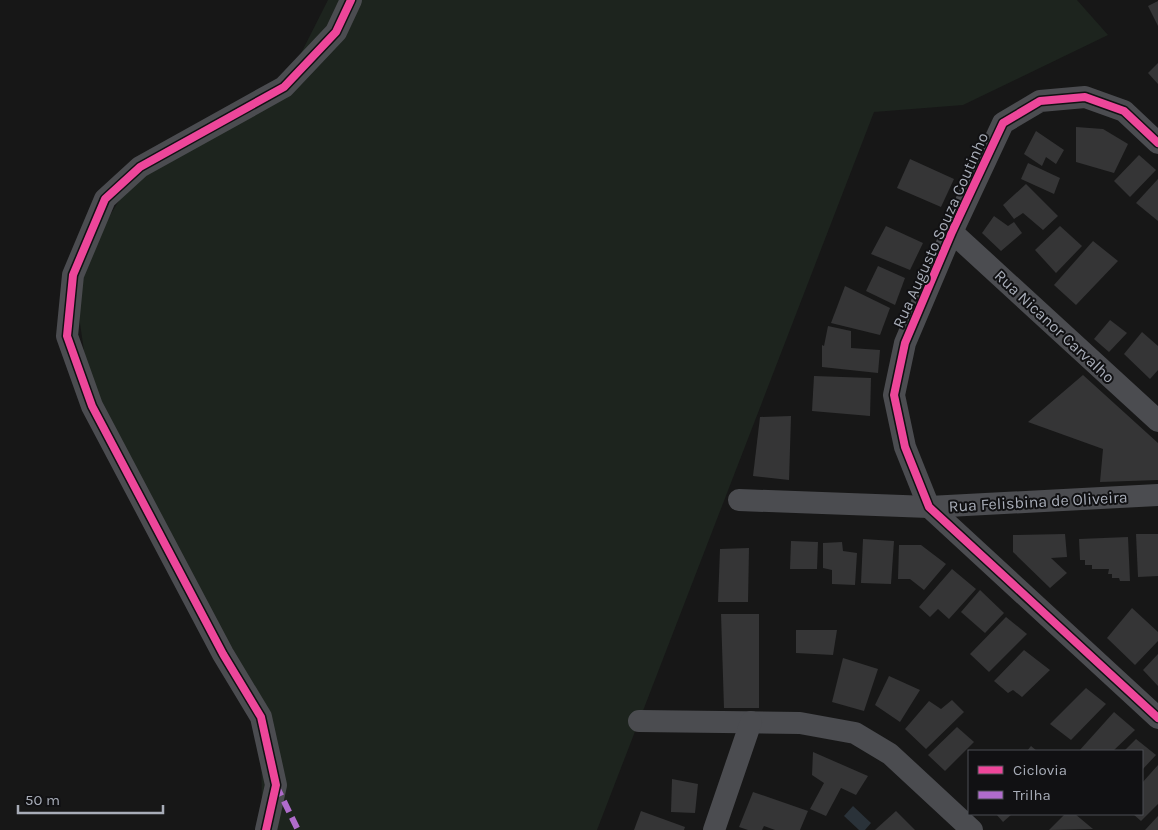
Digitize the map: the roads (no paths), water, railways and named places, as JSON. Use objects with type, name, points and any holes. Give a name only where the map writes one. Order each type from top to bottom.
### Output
[{"type":"street","points":[[266,830],[276,785],[261,717],[223,654],[92,406],[68,336],[73,275],[105,199],[140,168],[284,87],[336,32],[350,0]]},
{"type":"street","name":"Rua Augusto Souza Coutinho","points":[[1158,143],[1124,110],[1085,97],[1040,100],[1003,123],[952,232],[905,343],[894,395],[905,447],[929,507],[1158,718]]},
{"type":"street","name":"Rua Nicanor Carvalho","points":[[952,232],[1158,421]]},
{"type":"street","name":"Rua Felisbina de Oliveira","points":[[739,500],[929,507],[1158,495]]},
{"type":"street","points":[[639,721],[800,723],[855,733],[890,754],[972,830]]},
{"type":"street","points":[[714,830],[751,722]]}]
